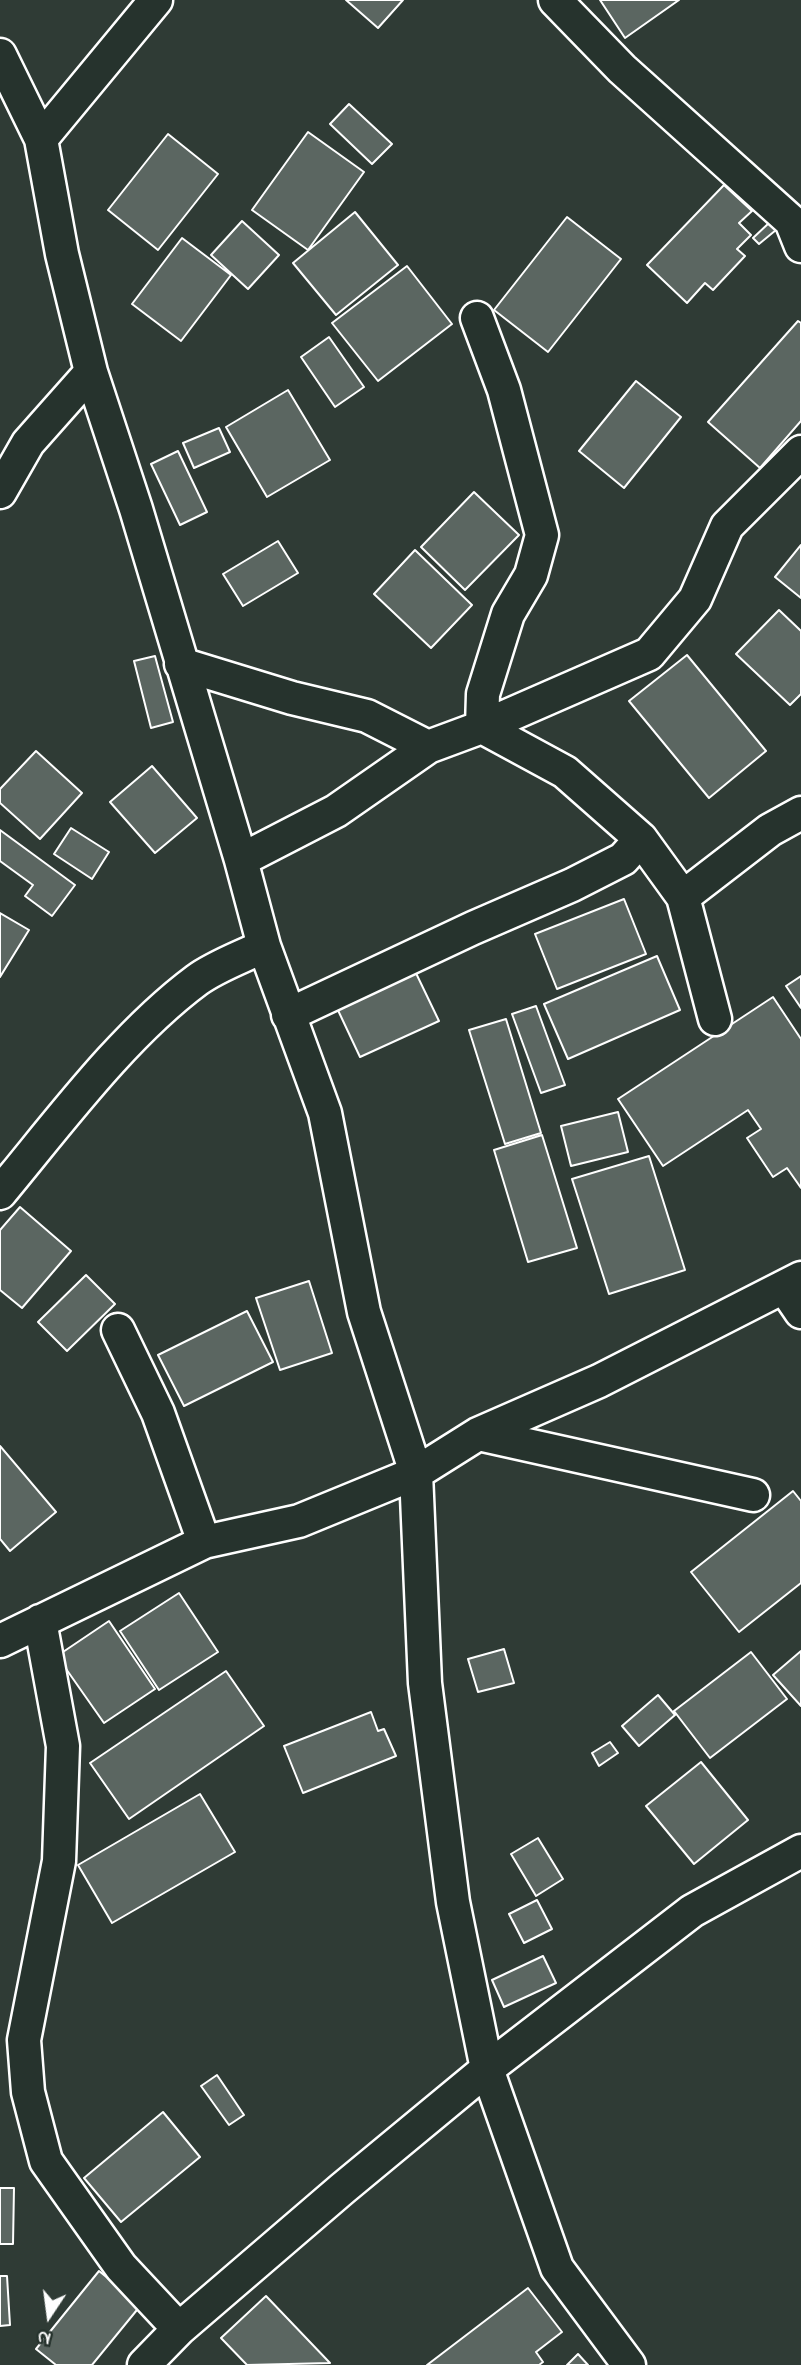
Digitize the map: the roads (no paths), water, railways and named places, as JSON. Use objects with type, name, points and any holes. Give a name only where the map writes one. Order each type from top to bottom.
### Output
[{"type":"street","points":[[41,139],[156,0]]},
{"type":"street","points":[[555,0],[622,69],[791,221],[801,246]]},
{"type":"street","points":[[0,55],[41,139],[62,254],[91,372],[136,509],[241,860],[264,946],[325,1113],[364,1312],[416,1473],[425,1683],[453,1902],[487,2069],[557,2268],[629,2365]]},
{"type":"street","points":[[477,318],[504,390],[542,535],[531,575],[508,614],[483,694],[482,727]]},
{"type":"street","points":[[0,492],[28,443],[91,372]]},
{"type":"street","points":[[241,860],[336,811],[428,747],[482,727],[649,654],[695,599],[727,526],[801,452]]},
{"type":"street","points":[[181,664],[292,698],[368,716],[428,747]]},
{"type":"street","points":[[482,727],[565,772],[641,839],[683,897],[715,1019]]},
{"type":"street","points":[[683,897],[771,830],[801,813]]},
{"type":"street","points":[[288,1015],[572,885],[623,859],[641,839]]},
{"type":"street","points":[[0,1193],[145,1024],[199,978],[264,946]]},
{"type":"street","points":[[0,1641],[204,1542],[299,1521],[416,1473],[478,1434],[795,1292]]},
{"type":"street","points":[[118,1330],[158,1413],[204,1542]]},
{"type":"street","points":[[478,1434],[753,1495]]},
{"type":"street","points":[[40,1621],[64,1746],[59,1861],[24,2040],[29,2092],[46,2161],[121,2267],[179,2329]]},
{"type":"street","points":[[144,2365],[179,2329],[487,2069],[692,1911],[801,1851]]}]
